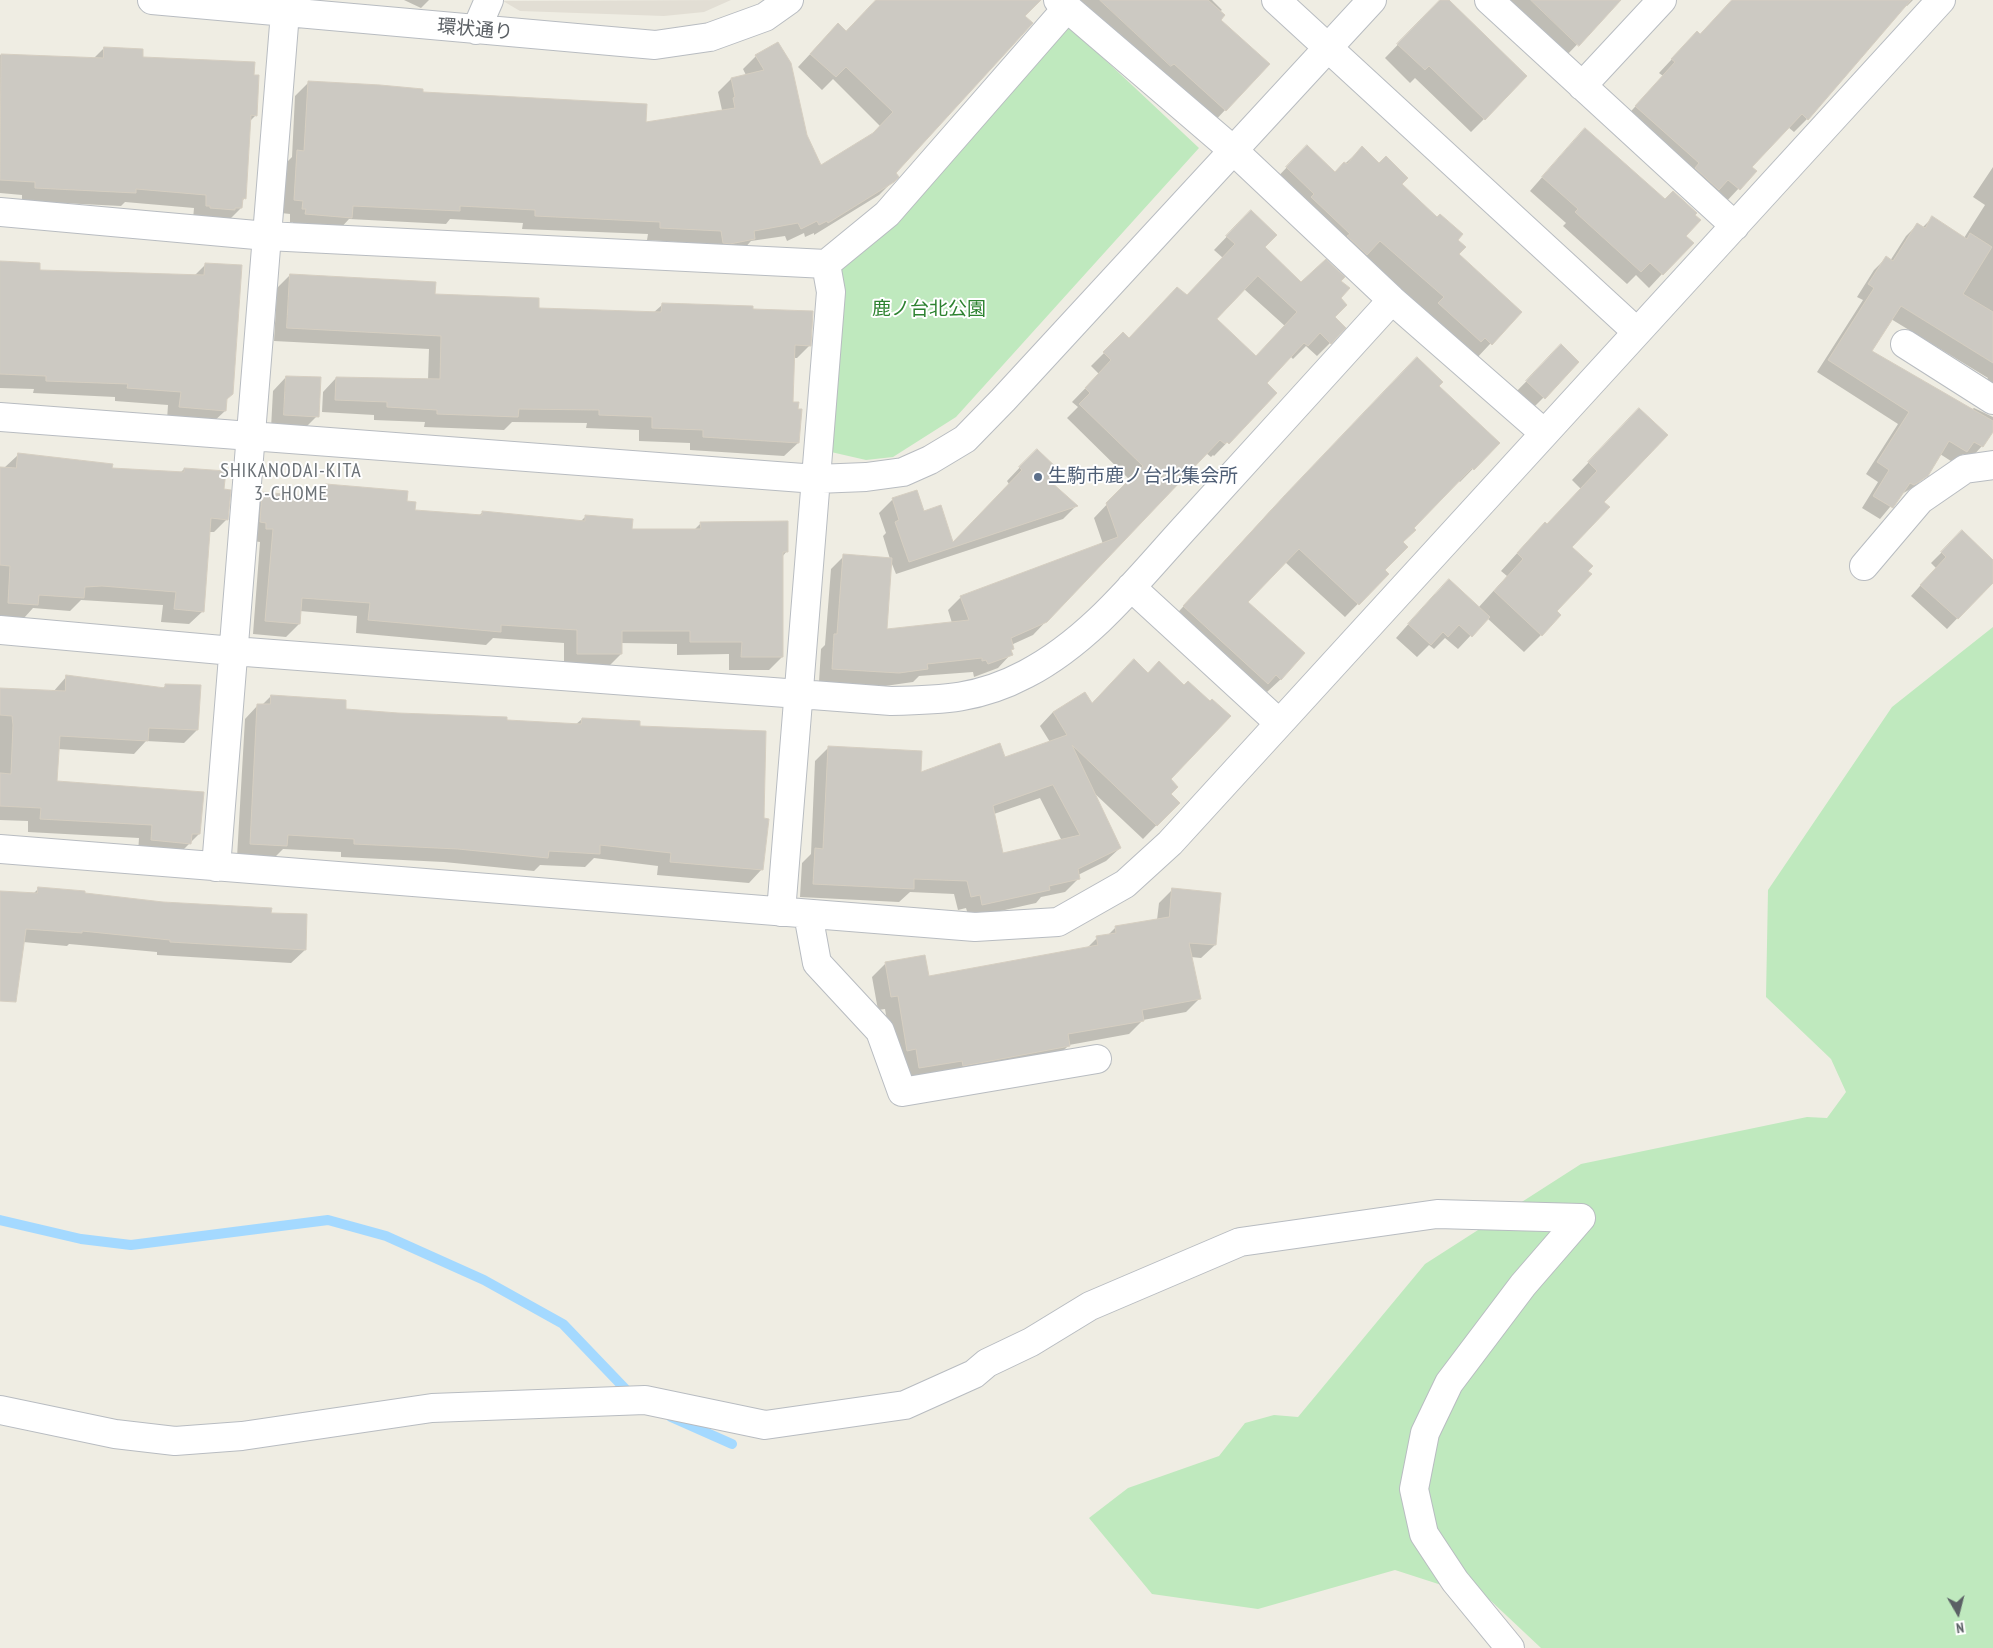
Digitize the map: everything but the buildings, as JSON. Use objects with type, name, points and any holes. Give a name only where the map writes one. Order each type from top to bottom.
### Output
[{"type":"street","name":"環状通り","points":[[152,0],[286,6],[476,30],[655,45],[710,37],[765,16],[789,0]]},
{"type":"street","points":[[476,30],[489,0]]},
{"type":"street","points":[[1276,0],[1637,332]]},
{"type":"street","points":[[0,417],[816,479],[866,477],[902,472],[930,460],[965,439],[1004,400],[1372,0]]},
{"type":"street","points":[[1489,0],[1735,226]]},
{"type":"street","points":[[1582,86],[1662,0]]},
{"type":"street","points":[[0,849],[975,927],[1058,922],[1125,884],[1170,843],[1941,0]]},
{"type":"street","points":[[0,212],[267,236],[826,264],[887,214],[1062,4],[1234,151],[1392,300],[1544,433]]},
{"type":"street","points":[[216,866],[286,6]]},
{"type":"street","points":[[781,912],[831,292],[826,264]]},
{"type":"street","points":[[0,630],[233,652],[798,695],[891,701],[937,700],[978,694],[1026,674],[1074,644],[1130,587],[1392,300]]},
{"type":"street","points":[[1905,344],[1993,400]]},
{"type":"street","points":[[1864,566],[1920,500],[1965,469],[1993,464]]},
{"type":"street","points":[[1130,587],[1279,723]]},
{"type":"street","points":[[808,914],[817,963],[880,1031],[902,1092],[1096,1059]]},
{"type":"street","points":[[0,1410],[116,1434],[175,1441],[242,1436],[432,1408],[645,1400],[765,1425],[905,1405],[974,1374],[988,1363],[1031,1342],[1090,1306],[1240,1242],[1437,1214],[1581,1218],[1523,1285],[1449,1383],[1425,1433],[1414,1489],[1424,1534],[1455,1581],[1510,1648]]},
{"type":"shaded area","points":[[731,0],[704,12],[664,16],[520,11],[503,1]]},
{"type":"green space","name":"鹿ノ台北公園","points":[[1068,25],[1199,148],[956,417],[893,457],[866,460],[831,452],[840,260]]},
{"type":"green space","points":[[1993,627],[1993,1648],[1541,1648],[1491,1601],[1395,1570],[1258,1609],[1152,1594],[1089,1518],[1128,1488],[1219,1456],[1245,1423],[1274,1415],[1298,1417],[1425,1264],[1581,1164],[1807,1117],[1827,1118],[1846,1092],[1831,1059],[1766,997],[1768,890],[1892,707]]},
{"type":"waterway","points":[[0,1220],[81,1239],[131,1245],[328,1220],[386,1236],[484,1280],[563,1324],[632,1396]]},
{"type":"waterway","points":[[671,1417],[732,1444]]},
{"type":"place","name":"生駒市鹿ノ台北集会所","points":[[1038,477]]},
{"type":"district","name":"SHIKANODAI-KITA 3-CHOME","points":[[291,482]]}]
